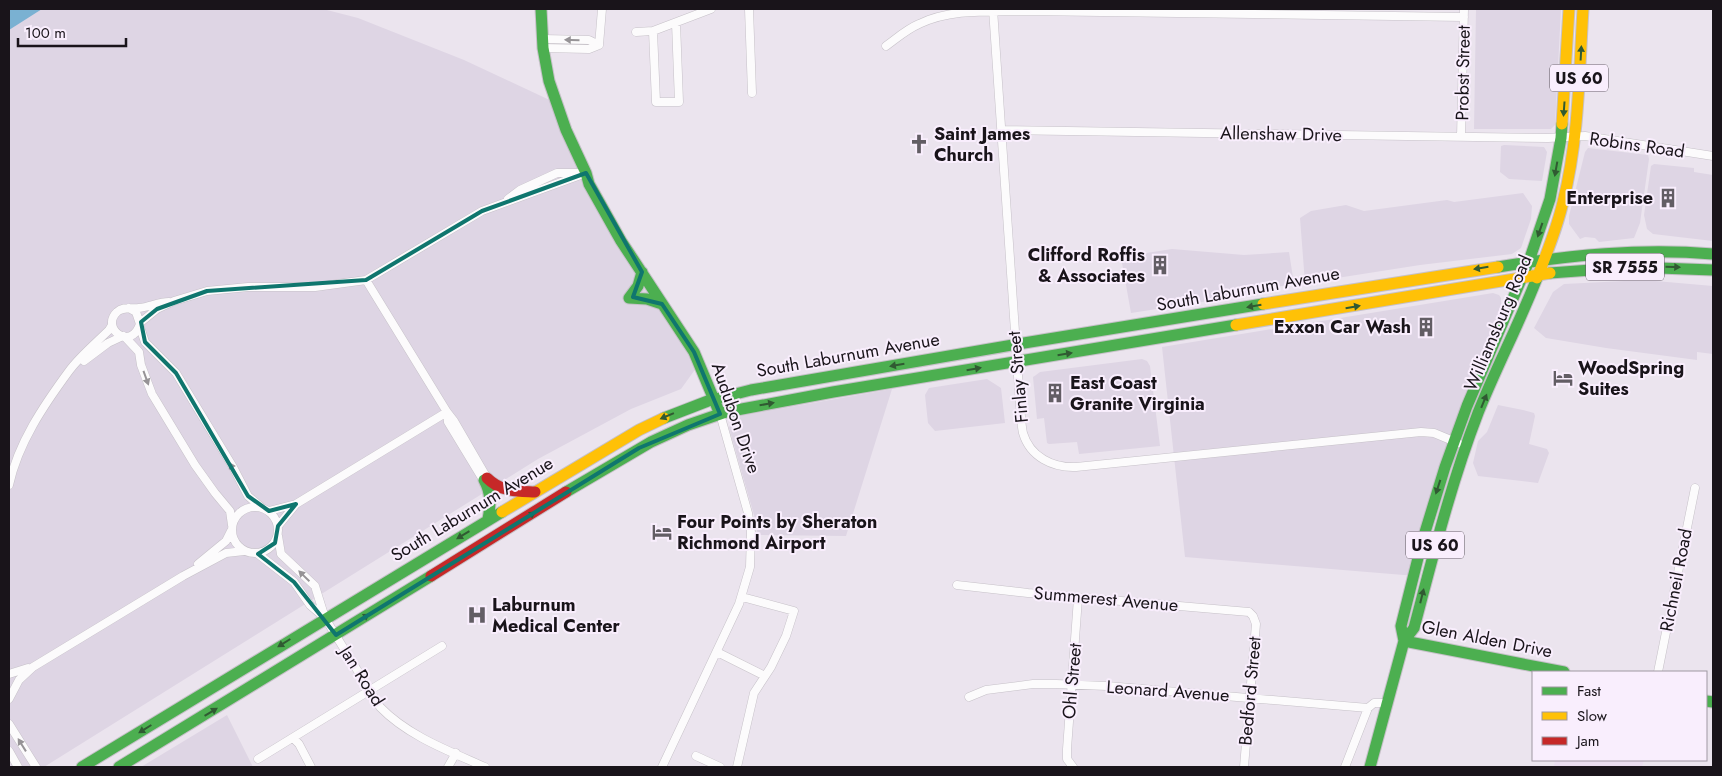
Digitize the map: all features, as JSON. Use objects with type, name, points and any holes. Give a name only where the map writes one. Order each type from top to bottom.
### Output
[{"type":"main road","name":"Audubon Drive","points":[[541,9],[543,44],[556,103],[589,184],[642,272],[694,352],[720,414]]},
{"type":"main road","name":"Williamsburg Road","points":[[1404,641],[1401,626],[1429,517],[1454,441],[1470,398],[1529,261],[1550,199],[1561,138],[1569,9]]},
{"type":"main road","name":"Williamsburg Road","points":[[1370,767],[1404,641],[1414,628],[1439,532],[1466,447],[1489,387],[1538,275],[1562,205],[1572,163],[1575,136],[1583,9]]},
{"type":"main road","name":"South Laburnum Avenue","points":[[82,767],[488,519],[650,423],[713,399],[751,390],[1015,345],[1529,261],[1606,252],[1640,251],[1713,254]]},
{"type":"main road","name":"South Laburnum Avenue","points":[[119,767],[640,448],[678,428],[720,414],[758,405],[1016,361],[1538,275],[1568,271],[1655,266],[1713,270]]},
{"type":"main road","points":[[642,272],[638,286],[629,298],[647,299],[662,304]]},
{"type":"main road","points":[[485,479],[494,487],[504,491],[535,492]]},
{"type":"main road","points":[[485,479],[491,497],[488,519]]},
{"type":"main road","name":"Glen Alden Drive","points":[[1404,641],[1559,671]]},
{"type":"street","points":[[543,44],[589,49],[600,45],[602,9]]},
{"type":"street","points":[[636,32],[653,31],[711,9]]},
{"type":"street","points":[[749,9],[752,93]]},
{"type":"street","points":[[886,46],[917,25],[942,15],[993,10],[1464,13]]},
{"type":"street","name":"Finlay Street","points":[[993,10],[1020,405],[1024,436],[1039,457],[1056,466],[1076,467],[1421,432],[1434,433],[1466,447]]},
{"type":"street","name":"Probst Street","points":[[1461,137],[1464,13]]},
{"type":"street","points":[[653,31],[656,102],[679,102],[676,23]]},
{"type":"street","name":"Allenshaw Drive","points":[[1001,130],[1561,138]]},
{"type":"street","name":"Robins Road","points":[[1561,138],[1575,136],[1605,138],[1713,156]]},
{"type":"street","points":[[64,379],[108,343],[132,336],[140,324],[157,309],[174,301],[207,291],[248,286],[315,287],[366,280],[482,211],[502,204],[520,190],[557,173],[586,173]]},
{"type":"street","points":[[366,280],[454,421],[485,479]]},
{"type":"street","points":[[174,301],[158,302],[140,308],[121,309],[112,318],[112,325],[115,331],[139,352],[141,365],[152,394],[195,465],[230,511],[233,539],[237,546],[244,551]]},
{"type":"street","points":[[129,308],[136,312],[145,342],[176,373],[233,467],[248,496],[277,520],[281,554],[315,586],[325,618]]},
{"type":"street","points":[[9,485],[12,470],[30,428],[70,370],[112,325]]},
{"type":"street","points":[[278,526],[296,504],[447,412]]},
{"type":"street","name":"Audubon Drive","points":[[662,767],[742,597],[750,567],[751,532],[745,498],[720,414]]},
{"type":"street","name":"Richneil Road","points":[[1658,671],[1695,488]]},
{"type":"street","points":[[182,576],[226,541],[235,518],[240,512],[254,506],[265,509],[296,504]]},
{"type":"street","points":[[258,554],[271,548],[278,536]]},
{"type":"street","points":[[9,699],[19,680],[33,667],[182,576],[226,553],[244,551],[258,554],[294,582],[310,605],[325,618]]},
{"type":"street","name":"Summerest Avenue","points":[[956,585],[1078,598],[1243,610],[1253,616]]},
{"type":"street","points":[[737,767],[754,693],[771,667],[786,636],[794,611],[742,597]]},
{"type":"street","name":"Ohl Street","points":[[1072,766],[1067,759],[1067,749],[1078,598]]},
{"type":"street","name":"Bedford Street","points":[[1244,767],[1256,624],[1253,616]]},
{"type":"street","name":"Jan Road","points":[[325,618],[380,707],[398,723],[485,767]]},
{"type":"street","points":[[258,759],[442,646]]},
{"type":"street","points":[[717,652],[765,676]]},
{"type":"street","points":[[9,674],[33,667]]},
{"type":"street","name":"Leonard Avenue","points":[[969,698],[986,690],[1033,684],[1250,697],[1368,708]]},
{"type":"street","points":[[1344,767],[1368,708],[1374,703],[1387,703]]},
{"type":"street","points":[[9,724],[36,767]]},
{"type":"street","points":[[294,738],[311,767]]},
{"type":"street","points":[[9,751],[18,767]]},
{"type":"street","points":[[448,767],[456,754]]},
{"type":"street","points":[[696,756],[720,767]]},
{"type":"highlighted area","points":[[586,173],[642,272],[633,297],[662,304],[694,352],[720,414],[639,448],[336,635],[294,582],[258,554],[275,543],[278,526],[296,504],[269,511],[248,496],[176,373],[145,342],[141,322],[157,309],[207,291],[366,280],[482,211]]},
{"type":"shaded area","points":[[9,9],[323,9],[358,18],[464,60],[556,103],[586,173],[699,364],[681,389],[631,409],[538,459],[44,767],[9,767]]},
{"type":"shaded area","points":[[1476,9],[1561,9],[1555,125],[1551,129],[1474,129]]},
{"type":"shaded area","points":[[1501,146],[1544,147],[1547,152],[1542,181],[1509,179],[1500,172]]},
{"type":"shaded area","points":[[1588,148],[1648,155],[1640,223],[1634,238],[1599,242],[1595,238],[1585,237],[1580,239],[1569,224],[1569,216],[1585,152]]},
{"type":"shaded area","points":[[1654,164],[1694,168],[1694,172],[1713,175],[1713,241],[1653,234],[1647,229],[1644,215],[1651,166]]},
{"type":"shaded area","points":[[1523,193],[1532,206],[1531,219],[1521,248],[1512,254],[1420,265],[1305,283],[1300,218],[1311,211],[1346,205],[1364,211],[1447,200],[1454,202]]},
{"type":"shaded area","points":[[1172,249],[1244,255],[1289,252],[1294,284],[1247,292],[1247,295],[1131,313],[1121,257]]},
{"type":"shaded area","points":[[1644,280],[1713,286],[1713,354],[1697,352],[1697,360],[1606,348],[1546,338],[1534,328],[1553,292],[1564,284]]},
{"type":"shaded area","points":[[1493,293],[1501,298],[1501,305],[1456,440],[1416,576],[1185,557],[1162,347]]},
{"type":"shaded area","points":[[1142,359],[1147,361],[1150,366],[1160,446],[1079,454],[1077,442],[1047,443],[1044,418],[1037,419],[1033,377],[1040,372]]},
{"type":"shaded area","points":[[987,379],[1001,388],[1005,423],[935,431],[928,423],[925,395],[929,388]]},
{"type":"shaded area","points":[[892,389],[846,536],[758,535],[729,428],[732,419],[739,416]]},
{"type":"shaded area","points":[[1498,405],[1534,413],[1529,444],[1547,449],[1549,453],[1538,483],[1478,476],[1473,463],[1478,441],[1487,432]]},
{"type":"shaded area","points":[[227,715],[253,767],[141,767]]},
{"type":"shaded area","points":[[1555,761],[1644,761],[1642,767],[1554,767]]},
{"type":"water","points":[[9,9],[42,9],[9,30]]},
{"type":"traffic: fast","points":[[541,9],[543,48],[549,81],[566,130],[586,173],[589,184],[621,241],[694,352],[720,414]]},
{"type":"traffic: fast","points":[[1404,641],[1401,626],[1422,542],[1445,467],[1467,406],[1529,261],[1550,199],[1562,124]]},
{"type":"traffic: fast","points":[[1498,267],[1552,259],[1632,252],[1713,254]]},
{"type":"traffic: fast","points":[[1550,273],[1632,267],[1713,270]]},
{"type":"traffic: fast","points":[[629,298],[638,286],[642,272]]},
{"type":"traffic: fast","points":[[1370,767],[1404,641],[1414,628],[1443,520],[1468,439],[1537,278]]},
{"type":"traffic: fast","points":[[629,298],[647,299],[662,304]]},
{"type":"traffic: fast","points":[[664,418],[708,401],[751,390],[1263,304]]},
{"type":"traffic: fast","points":[[566,492],[651,442],[688,425],[726,412],[833,392],[1236,325]]},
{"type":"traffic: fast","points":[[484,480],[490,499],[488,519]]},
{"type":"traffic: fast","points":[[82,767],[502,512]]},
{"type":"traffic: fast","points":[[119,767],[431,576]]},
{"type":"traffic: fast","points":[[1404,641],[1559,671]]},
{"type":"traffic: fast","points":[[1707,701],[1713,702]]},
{"type":"traffic: slow","points":[[1562,124],[1569,9]]},
{"type":"traffic: slow","points":[[1537,278],[1558,221],[1568,178],[1578,106],[1583,9]]},
{"type":"traffic: slow","points":[[1263,304],[1498,267]]},
{"type":"traffic: slow","points":[[1236,325],[1550,273]]},
{"type":"traffic: slow","points":[[502,512],[639,430],[664,418]]},
{"type":"traffic: jam","points":[[487,478],[492,483],[503,488],[535,492]]},
{"type":"traffic: jam","points":[[431,576],[566,492]]},
{"type":"place","name":"Saint James Church","points":[[919,144]]},
{"type":"place","name":"Enterprise","points":[[1668,198]]},
{"type":"place","name":"Clifford Roffis & Associates","points":[[1160,265]]},
{"type":"place","name":"Exxon Car Wash","points":[[1426,327]]},
{"type":"place","name":"WoodSpring Suites","points":[[1563,378]]},
{"type":"place","name":"East Coast Granite Virginia","points":[[1055,393]]},
{"type":"place","name":"Four Points by Sheraton Richmond Airport","points":[[662,532]]},
{"type":"place","name":"Laburnum Medical Center","points":[[477,615]]}]
